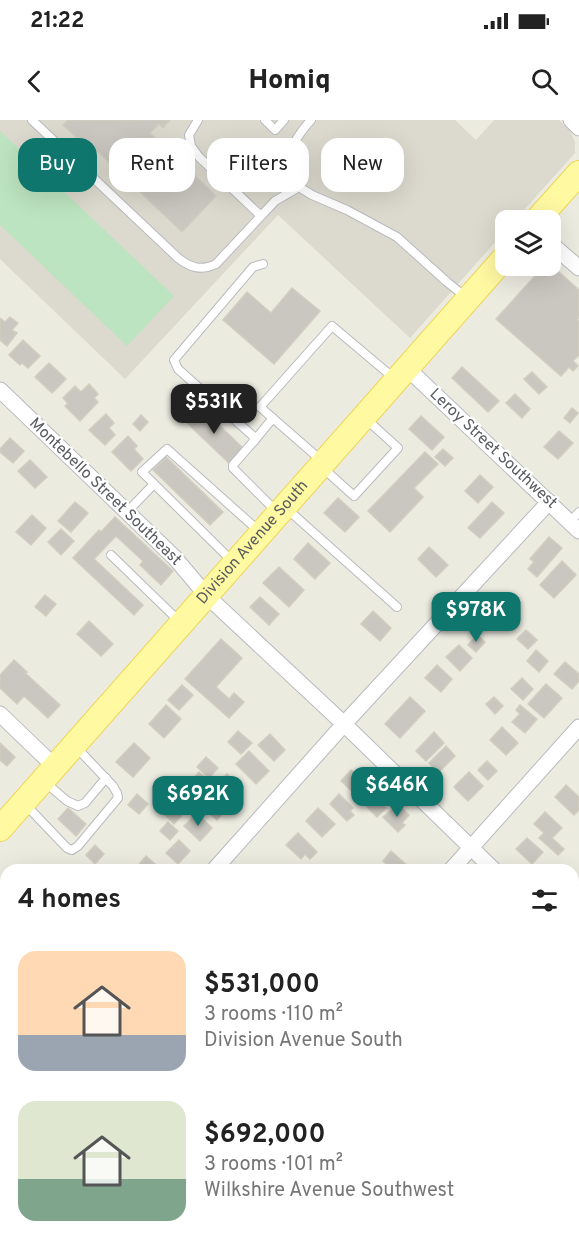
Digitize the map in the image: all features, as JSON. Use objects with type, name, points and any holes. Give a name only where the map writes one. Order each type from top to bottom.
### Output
[{"type":"main road","points":[[546,210],[579,173]]},
{"type":"main road","name":"Division Avenue South","points":[[0,829],[495,268]]},
{"type":"street","points":[[571,120],[579,128]]},
{"type":"street","points":[[561,252],[579,268]]},
{"type":"street","name":"Leroy Street Southwest","points":[[402,374],[549,502],[576,522]]},
{"type":"street","name":"Montebello Street Southeast","points":[[0,390],[175,558],[207,596],[344,724],[487,864]]},
{"type":"street","points":[[219,864],[344,724],[549,502]]},
{"type":"street","points":[[0,714],[49,773]]},
{"type":"street","points":[[457,864],[579,727]]},
{"type":"lane","points":[[32,120],[178,258],[195,269],[207,268],[216,264],[260,215],[281,196],[289,192]]},
{"type":"lane","points":[[198,120],[189,135],[193,151],[260,215]]},
{"type":"lane","points":[[265,120],[275,130],[284,120]]},
{"type":"lane","points":[[296,138],[311,120]]},
{"type":"lane","points":[[307,192],[397,237],[468,298]]},
{"type":"lane","points":[[254,441],[253,436],[178,369],[174,360],[253,267],[263,264]]},
{"type":"lane","points":[[364,417],[398,448],[354,496],[260,407],[332,326],[402,374]]},
{"type":"lane","points":[[273,418],[233,465],[233,468],[397,607]]},
{"type":"lane","points":[[235,564],[142,472],[167,449],[262,533]]},
{"type":"lane","points":[[127,512],[154,484]]},
{"type":"lane","points":[[111,555],[182,624]]},
{"type":"lane","points":[[23,803],[72,850],[78,846],[118,798],[106,778],[74,745]]},
{"type":"lane","points":[[49,773],[67,801],[78,806],[86,803],[106,778]]},
{"type":"shaded area","points":[[0,120],[455,120],[476,140],[494,120],[559,120],[570,131],[575,142],[575,153],[524,210],[495,210],[495,242],[410,338],[278,215],[125,379],[0,259]]},
{"type":"green space","points":[[0,131],[18,148],[18,192],[64,192],[174,296],[127,346],[0,225]]},
{"type":"building","points":[[68,120],[170,120],[163,128],[159,124],[150,133],[155,138],[109,138],[109,162],[97,151],[97,138],[77,138],[63,125]]},
{"type":"building","points":[[195,176],[207,187],[207,192],[212,192],[216,196],[182,232],[140,192],[195,192]]},
{"type":"building","points":[[561,274],[579,290],[577,320],[579,321],[579,355],[573,361],[578,366],[573,371],[569,367],[561,376],[496,319],[535,276],[561,276]]},
{"type":"building","points":[[292,288],[320,311],[274,364],[223,320],[247,292],[271,313]]},
{"type":"building","points":[[10,317],[18,323],[12,330],[17,333],[7,346],[0,340],[0,318],[5,322]]},
{"type":"building","points":[[23,340],[40,356],[28,368],[22,363],[20,365],[9,355]]},
{"type":"building","points":[[49,363],[66,379],[52,393],[35,377]]},
{"type":"building","points":[[462,367],[499,401],[488,412],[452,378]]},
{"type":"building","points":[[532,372],[547,387],[539,394],[524,379]]},
{"type":"building","points":[[89,384],[98,394],[94,398],[98,402],[80,421],[65,406],[68,403],[63,398],[75,386],[81,392]]},
{"type":"building","points":[[515,394],[530,409],[522,418],[506,403]]},
{"type":"building","points":[[198,405],[245,450],[231,465],[184,420]]},
{"type":"building","points":[[572,408],[578,413],[570,423],[564,418]]},
{"type":"building","points":[[106,414],[114,423],[109,428],[115,435],[105,445],[89,430]]},
{"type":"building","points":[[141,415],[148,422],[140,431],[133,424]]},
{"type":"building","points":[[421,416],[444,437],[432,450],[409,429]]},
{"type":"building","points":[[559,431],[573,443],[558,459],[544,447]]},
{"type":"building","points":[[128,436],[137,446],[134,449],[143,459],[131,471],[112,452]]},
{"type":"building","points":[[10,438],[24,451],[13,463],[0,452]]},
{"type":"building","points":[[443,449],[453,458],[445,466],[435,457]]},
{"type":"building","points":[[425,452],[438,464],[414,488],[423,497],[390,532],[368,511]]},
{"type":"building","points":[[166,457],[223,512],[210,525],[153,470]]},
{"type":"building","points":[[30,460],[47,477],[35,488],[18,471]]},
{"type":"building","points":[[480,475],[493,487],[478,503],[465,491]]},
{"type":"building","points":[[338,498],[359,517],[345,532],[324,513]]},
{"type":"building","points":[[75,502],[88,513],[71,532],[58,521]]},
{"type":"building","points":[[492,502],[504,513],[480,538],[468,528]]},
{"type":"building","points":[[32,515],[46,528],[31,545],[16,532]]},
{"type":"building","points":[[115,517],[173,571],[161,585],[140,565],[143,561],[116,536],[94,559],[143,605],[134,615],[73,558],[99,530],[101,532]]},
{"type":"building","points":[[61,529],[74,541],[61,555],[48,542]]},
{"type":"building","points":[[549,537],[562,548],[537,577],[528,569],[534,562],[530,559]]},
{"type":"building","points":[[308,543],[330,563],[315,579],[294,559]]},
{"type":"building","points":[[429,547],[448,565],[436,577],[418,559]]},
{"type":"building","points":[[562,561],[576,575],[554,598],[540,585]]},
{"type":"building","points":[[279,567],[304,590],[289,607],[263,583]]},
{"type":"building","points":[[45,595],[56,604],[46,616],[35,607]]},
{"type":"building","points":[[260,597],[279,614],[269,625],[250,607]]},
{"type":"building","points":[[494,600],[514,618],[505,629],[484,611]]},
{"type":"building","points":[[373,611],[391,628],[380,641],[361,624]]},
{"type":"building","points":[[89,621],[113,644],[101,656],[77,634]]},
{"type":"building","points":[[526,630],[537,640],[528,649],[517,639]]},
{"type":"building","points":[[477,635],[485,642],[476,652],[468,645]]},
{"type":"building","points":[[221,639],[242,658],[216,687],[229,699],[234,693],[244,702],[229,718],[185,679]]},
{"type":"building","points":[[459,645],[472,658],[460,671],[446,657]]},
{"type":"building","points":[[536,650],[548,661],[539,672],[527,661]]},
{"type":"building","points":[[14,660],[60,705],[48,718],[24,696],[17,704],[0,688],[0,675]]},
{"type":"building","points":[[565,662],[579,674],[579,681],[572,689],[554,674]]},
{"type":"building","points":[[437,665],[452,679],[441,692],[425,678]]},
{"type":"building","points":[[522,678],[533,689],[523,700],[511,689]]},
{"type":"building","points":[[546,684],[562,698],[544,718],[528,704]]},
{"type":"building","points":[[182,685],[193,695],[179,710],[168,700]]},
{"type":"building","points":[[410,697],[425,711],[400,738],[385,724]]},
{"type":"building","points":[[494,697],[503,706],[495,714],[486,704]]},
{"type":"building","points":[[166,705],[181,719],[164,738],[149,724]]},
{"type":"building","points":[[520,705],[537,719],[525,733],[512,722],[520,714],[516,710]]},
{"type":"building","points":[[502,727],[518,743],[506,755],[490,740]]},
{"type":"building","points":[[238,731],[252,743],[241,754],[228,742]]},
{"type":"building","points":[[434,732],[444,743],[426,761],[416,751]]},
{"type":"building","points":[[270,734],[285,750],[274,761],[258,745]]},
{"type":"building","points":[[0,743],[15,757],[7,766],[0,760]]},
{"type":"building","points":[[134,743],[150,758],[133,777],[116,762]]},
{"type":"building","points":[[446,746],[455,756],[438,773],[429,763]]},
{"type":"building","points":[[249,751],[269,771],[256,784],[236,764]]},
{"type":"building","points":[[206,757],[218,768],[209,778],[197,767]]},
{"type":"building","points":[[487,761],[497,771],[488,780],[478,770]]},
{"type":"building","points":[[351,770],[367,785],[357,796],[341,781]]},
{"type":"building","points":[[199,772],[209,781],[200,791],[190,782]]},
{"type":"building","points":[[469,772],[483,786],[468,801],[454,787]]},
{"type":"building","points":[[227,774],[243,788],[234,800],[217,785]]},
{"type":"building","points":[[566,785],[579,797],[579,810],[574,815],[555,797]]},
{"type":"building","points":[[211,793],[227,808],[217,820],[200,805]]},
{"type":"building","points":[[137,794],[148,804],[139,814],[128,805]]},
{"type":"building","points":[[339,794],[353,808],[350,811],[354,815],[347,821],[330,804]]},
{"type":"building","points":[[376,798],[386,808],[377,817],[367,807]]},
{"type":"building","points":[[170,801],[183,814],[174,824],[161,811]]},
{"type":"building","points":[[398,805],[409,815],[402,823],[405,825],[398,832],[383,817]]},
{"type":"building","points":[[68,808],[86,824],[76,836],[58,819]]},
{"type":"building","points":[[318,808],[335,824],[322,837],[306,821]]},
{"type":"building","points":[[545,812],[562,828],[552,838],[564,849],[558,855],[539,838],[544,833],[534,824]]},
{"type":"building","points":[[197,813],[212,828],[200,841],[184,826]]},
{"type":"building","points":[[168,822],[178,831],[170,840],[160,831]]},
{"type":"building","points":[[298,833],[317,852],[310,859],[305,854],[301,859],[286,845]]},
{"type":"building","points":[[527,838],[543,852],[532,864],[516,849]]},
{"type":"building","points":[[179,840],[190,851],[178,864],[166,853]]},
{"type":"building","points":[[95,845],[104,854],[95,864],[86,855]]},
{"type":"building","points":[[391,851],[406,864],[386,864],[383,861]]},
{"type":"building","points":[[146,856],[155,864],[139,864]]}]
